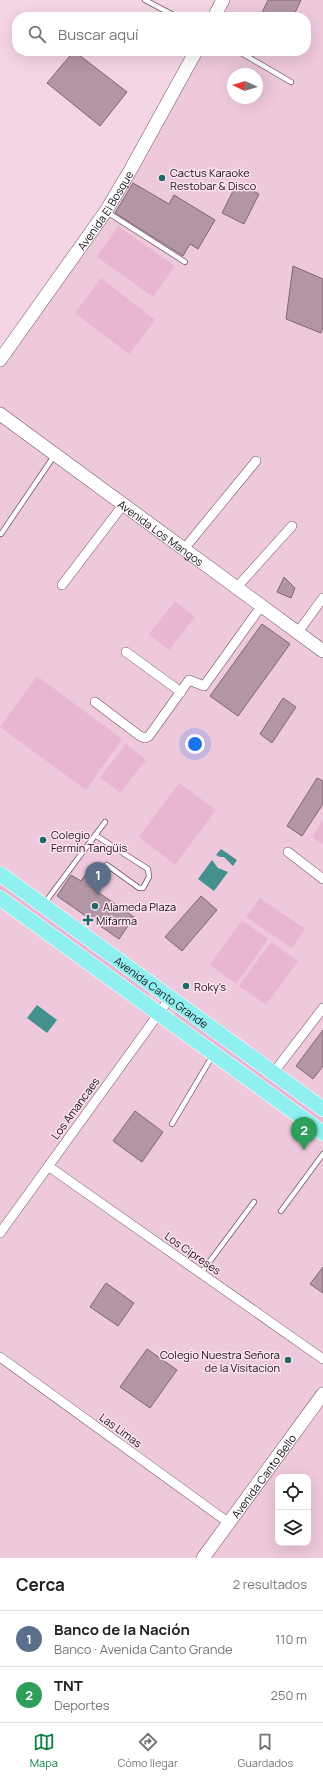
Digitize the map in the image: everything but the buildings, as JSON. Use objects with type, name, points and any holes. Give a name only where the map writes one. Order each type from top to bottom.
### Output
[{"type":"main road","name":"Avenida Canto Grande","points":[[0,874],[323,1109]]},
{"type":"main road","name":"Avenida Canto Grande","points":[[0,898],[323,1133]]},
{"type":"street","points":[[217,12],[223,0]]},
{"type":"street","name":"Avenida El Bosque","points":[[0,360],[106,212],[193,56]]},
{"type":"street","name":"Avenida Los Mangos","points":[[0,414],[323,651]]},
{"type":"street","points":[[184,549],[256,461]]},
{"type":"street","points":[[62,585],[123,505]]},
{"type":"street","points":[[237,587],[292,526]]},
{"type":"street","points":[[298,632],[323,598]]},
{"type":"street","points":[[95,702],[140,736],[145,738],[149,736],[189,680],[204,686],[262,605]]},
{"type":"street","points":[[126,652],[181,692]]},
{"type":"street","points":[[288,852],[323,879]]},
{"type":"street","name":"Los Amancaes","points":[[0,1233],[170,998]]},
{"type":"street","points":[[274,1072],[323,1008]]},
{"type":"street","name":"Los Cipreses","points":[[48,1166],[323,1359]]},
{"type":"street","name":"Las Limas","points":[[0,1357],[229,1523]]},
{"type":"street","name":"Avenida Canto Bello","points":[[203,1558],[323,1394]]},
{"type":"lane","points":[[145,0],[168,12]]},
{"type":"lane","points":[[247,56],[291,82]]},
{"type":"lane","points":[[106,212],[185,262]]},
{"type":"lane","points":[[1,534],[55,454]]},
{"type":"lane","points":[[43,905],[105,822]]},
{"type":"lane","points":[[95,835],[148,869],[150,877],[142,888],[139,888],[107,865]]},
{"type":"lane","points":[[172,1124],[214,1054]]},
{"type":"lane","points":[[281,1211],[323,1154]]},
{"type":"lane","points":[[201,1273],[254,1202]]},
{"type":"shaded area","points":[[227,0],[323,0],[323,1558],[0,1558],[0,368],[102,229],[196,56],[311,56],[311,12],[221,12]]},
{"type":"shaded area","points":[[118,226],[175,266],[153,297],[97,257]]},
{"type":"shaded area","points":[[101,278],[155,320],[129,354],[75,313]]},
{"type":"shaded area","points":[[175,601],[195,617],[169,650],[149,634]]},
{"type":"shaded area","points":[[37,676],[122,739],[86,790],[0,727]]},
{"type":"shaded area","points":[[126,744],[146,760],[120,793],[100,777]]},
{"type":"shaded area","points":[[179,783],[216,810],[175,865],[139,837]]},
{"type":"shaded area","points":[[322,821],[323,822],[323,844],[312,837]]},
{"type":"shaded area","points":[[221,849],[237,860],[233,866],[224,857],[216,855]]},
{"type":"shaded area","points":[[212,860],[218,868],[228,872],[214,891],[198,879]]},
{"type":"shaded area","points":[[0,881],[150,992],[147,997],[0,893]]},
{"type":"shaded area","points":[[260,898],[305,929],[292,948],[246,917]]},
{"type":"shaded area","points":[[242,920],[268,939],[236,984],[210,965]]},
{"type":"shaded area","points":[[271,942],[298,961],[266,1005],[239,986]]},
{"type":"shaded area","points":[[37,1005],[57,1020],[47,1033],[27,1018]]},
{"type":"shaded area","points":[[177,1012],[323,1116],[323,1129],[173,1019],[174,1014]]},
{"type":"place","name":"Cactus Karaoke Restobar & Disco","points":[[162,178]]},
{"type":"place","name":"Colegio Fermín Tangüis","points":[[43,840]]},
{"type":"place","name":"Banco de la Nación","points":[[98,895]]},
{"type":"place","name":"Alameda Plaza","points":[[95,906]]},
{"type":"place","name":"Mifarma","points":[[88,920]]},
{"type":"place","name":"Roky's","points":[[186,986]]},
{"type":"place","name":"TNT","points":[[304,1150]]},
{"type":"place","name":"Colegio Nuestra Señora de la Visitacion","points":[[288,1360]]}]
